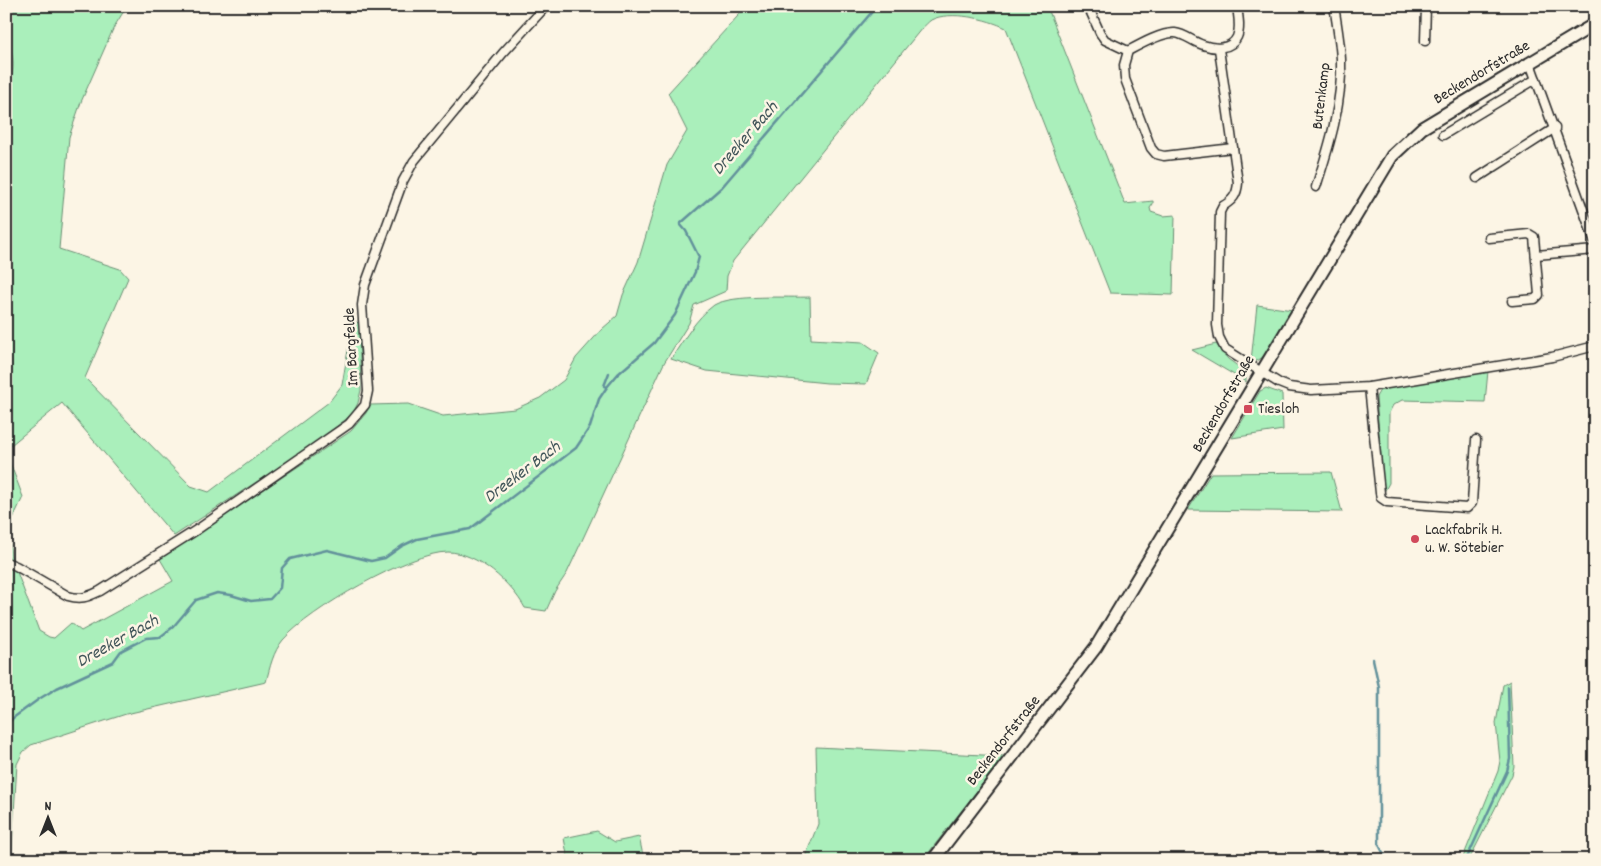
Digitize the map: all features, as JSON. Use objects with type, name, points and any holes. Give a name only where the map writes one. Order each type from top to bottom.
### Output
[{"type":"street","name":"Im Bargfelde","points":[[6,562],[68,596],[77,599],[87,597],[100,591],[198,529],[349,424],[364,405],[368,391],[362,305],[365,285],[403,181],[414,161],[496,61],[546,6]]},
{"type":"street","points":[[1088,6],[1104,40],[1128,51]]},
{"type":"street","points":[[1233,148],[1164,156],[1156,154],[1151,148],[1125,79],[1124,66],[1128,51],[1166,33],[1181,34],[1202,45],[1219,49],[1230,45],[1237,38],[1239,24],[1237,6]]},
{"type":"street","name":"Butenkamp","points":[[1316,187],[1326,157],[1339,94],[1341,61],[1334,6]]},
{"type":"street","points":[[1425,41],[1426,6]]},
{"type":"street","name":"Beckendorfstraße","points":[[933,860],[1096,647],[1392,156],[1422,128],[1595,24]]},
{"type":"street","points":[[1219,49],[1238,183],[1237,193],[1231,201],[1222,206],[1220,212],[1217,325],[1225,349],[1279,383],[1311,390],[1369,387],[1552,357],[1595,346]]},
{"type":"street","points":[[1530,63],[1595,242]]},
{"type":"street","points":[[1443,135],[1536,79]]},
{"type":"street","points":[[1477,178],[1554,128]]},
{"type":"street","points":[[1489,238],[1530,234],[1534,237],[1539,296],[1535,299],[1512,300]]},
{"type":"street","points":[[1536,255],[1595,250]]},
{"type":"street","points":[[1369,387],[1380,493],[1381,498],[1387,502],[1467,508],[1470,506],[1472,503],[1476,440]]},
{"type":"green space","points":[[6,6],[127,6],[114,27],[81,102],[69,137],[59,249],[120,269],[128,278],[85,378],[191,486],[209,492],[329,402],[342,385],[353,321],[359,323],[361,390],[353,413],[308,448],[174,536],[62,403],[6,449],[6,87],[13,64],[7,34]]},
{"type":"green space","points":[[747,6],[1047,6],[1125,204],[1153,201],[1150,208],[1151,212],[1163,216],[1175,215],[1173,295],[1110,293],[1006,28],[969,17],[948,16],[931,20],[922,28],[733,261],[727,276],[726,291],[694,305],[689,323],[664,363],[567,573],[555,591],[546,611],[525,608],[512,589],[493,571],[482,563],[459,553],[448,552],[431,555],[386,572],[336,599],[296,628],[283,640],[277,650],[266,682],[126,714],[31,745],[23,752],[17,764],[12,847],[10,860],[6,860],[6,452],[23,497],[8,529],[11,556],[39,631],[54,638],[71,623],[81,631],[173,581],[160,559],[351,431],[370,405],[408,404],[443,416],[515,409],[540,398],[564,380],[576,358],[602,329],[617,316],[623,295],[638,262],[667,165],[687,131],[668,93]]},
{"type":"green space","points":[[810,297],[811,339],[863,342],[879,353],[866,384],[827,383],[707,371],[671,359],[696,323],[714,305],[734,299]]},
{"type":"green space","points":[[1257,305],[1293,310],[1263,357],[1257,361],[1251,361]]},
{"type":"green space","points":[[1216,344],[1228,359],[1246,372],[1246,382],[1192,350]]},
{"type":"green space","points":[[1488,371],[1485,402],[1402,400],[1393,405],[1389,413],[1389,483],[1384,492],[1376,397],[1380,390]]},
{"type":"green space","points":[[1266,388],[1282,394],[1283,430],[1232,438],[1260,391]]},
{"type":"green space","points":[[1331,472],[1342,512],[1188,510],[1211,473]]},
{"type":"green space","points":[[1510,681],[1514,766],[1512,775],[1469,860],[1462,860],[1498,771],[1500,761],[1496,723],[1503,685]]},
{"type":"green space","points":[[816,747],[1004,756],[923,860],[804,860],[818,824]]},
{"type":"green space","points":[[597,831],[615,842],[639,837],[644,860],[568,860],[564,838]]},
{"type":"waterway","name":"Dreeker Bach","points":[[6,726],[13,718],[57,688],[113,662],[121,651],[146,638],[160,637],[173,627],[196,600],[217,593],[251,601],[270,599],[280,588],[282,568],[290,559],[327,550],[371,561],[385,558],[402,546],[417,539],[470,529],[576,448],[590,427],[599,399],[607,387],[618,374],[654,343],[675,315],[695,272],[699,257],[686,231],[680,224],[722,187],[877,6]]},
{"type":"waterway","points":[[607,387],[604,386],[609,373]]},
{"type":"waterway","points":[[1373,659],[1379,687],[1379,845],[1387,860]]},
{"type":"waterway","points":[[1466,860],[1507,771],[1510,759],[1508,687]]},
{"type":"place","name":"Tiesloh","points":[[1248,409]]},
{"type":"place","name":"Lackfabrik H. u. W. Sötebier","points":[[1415,539]]}]
